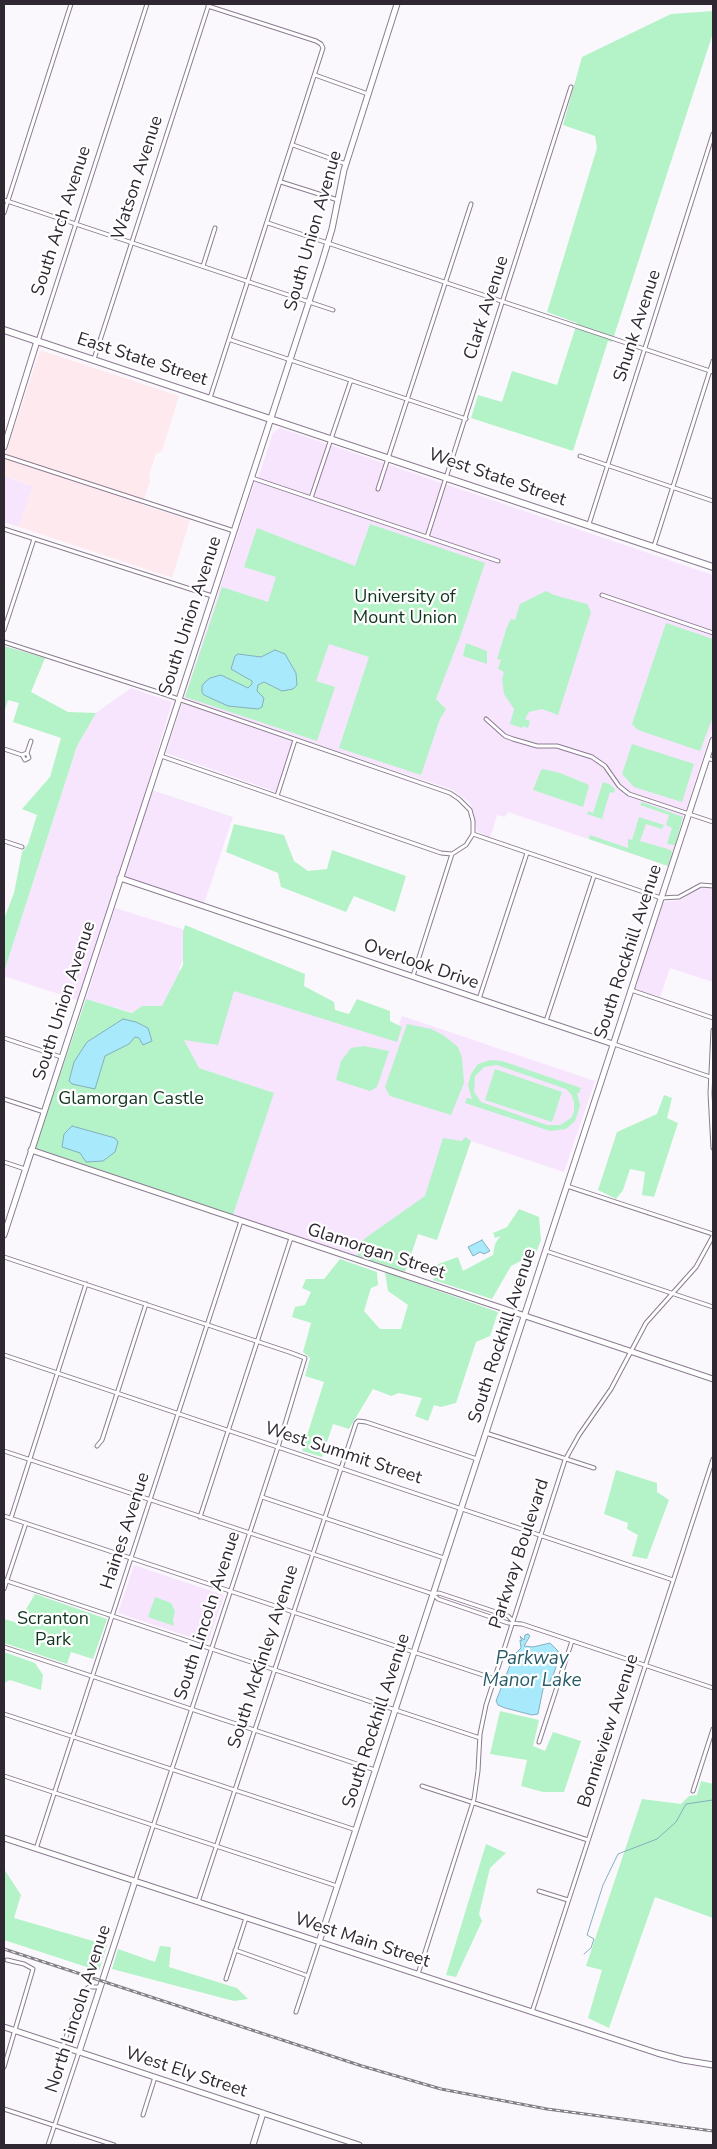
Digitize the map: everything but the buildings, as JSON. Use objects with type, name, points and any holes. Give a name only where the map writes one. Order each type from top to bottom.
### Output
[{"type":"highway","name":"East State Street","points":[[4,330],[272,419]]},
{"type":"highway","name":"West State Street","points":[[272,419],[713,567]]},
{"type":"street","points":[[4,213],[6,200],[71,4]]},
{"type":"street","name":"South Arch Avenue","points":[[4,448],[147,4]]},
{"type":"street","name":"South Union Avenue","points":[[4,1235],[310,301],[328,243],[346,164],[397,4]]},
{"type":"street","points":[[208,5],[316,41],[322,45],[323,52],[231,340],[210,399]]},
{"type":"street","name":"Watson Avenue","points":[[94,360],[208,5]]},
{"type":"street","points":[[316,75],[368,94]]},
{"type":"street","name":"Clark Avenue","points":[[427,537],[571,88]]},
{"type":"street","name":"Shunk Avenue","points":[[588,525],[713,134]]},
{"type":"street","points":[[293,146],[346,164]]},
{"type":"street","points":[[281,182],[338,200]]},
{"type":"street","points":[[6,200],[334,310]]},
{"type":"street","points":[[378,489],[472,204]]},
{"type":"street","points":[[268,223],[712,371]]},
{"type":"street","points":[[203,266],[215,228]]},
{"type":"street","points":[[231,340],[466,419]]},
{"type":"street","points":[[654,547],[712,371],[713,360]]},
{"type":"street","points":[[311,498],[351,380]]},
{"type":"street","points":[[4,456],[234,531]]},
{"type":"street","points":[[580,456],[713,502]]},
{"type":"street","points":[[252,478],[498,561]]},
{"type":"street","points":[[4,529],[212,596]]},
{"type":"street","points":[[4,630],[34,539]]},
{"type":"street","points":[[602,595],[713,633]]},
{"type":"street","points":[[4,642],[179,699],[453,795],[470,810],[473,821],[473,834],[466,845],[452,854],[441,853],[160,755]]},
{"type":"street","points":[[486,719],[498,730],[513,739],[537,746],[556,745],[592,757],[605,766],[619,786],[629,794],[713,822]]},
{"type":"street","points":[[277,796],[295,740]]},
{"type":"street","name":"South Rockhill Avenue","points":[[319,1942],[661,898],[689,814],[710,759],[713,740]]},
{"type":"street","points":[[22,755],[22,759],[26,760],[29,756],[27,753],[31,741]]},
{"type":"street","points":[[4,749],[22,755],[27,753]]},
{"type":"street","points":[[473,834],[661,898],[679,897],[701,885],[713,886]]},
{"type":"street","points":[[4,842],[22,847]]},
{"type":"street","points":[[479,999],[527,853]]},
{"type":"street","points":[[413,976],[452,854]]},
{"type":"street","points":[[546,1021],[594,876]]},
{"type":"street","name":"Overlook Drive","points":[[120,878],[712,1077]]},
{"type":"street","points":[[631,990],[713,1018]]},
{"type":"street","points":[[713,1030],[713,1146]]},
{"type":"street","points":[[4,1038],[61,1058]]},
{"type":"street","points":[[4,1099],[44,1112]]},
{"type":"street","name":"Glamorgan Street","points":[[31,1150],[713,1379]]},
{"type":"street","points":[[4,1162],[25,1169]]},
{"type":"street","points":[[567,1185],[713,1235]]},
{"type":"street","name":"Haines Avenue","points":[[36,1849],[241,1221]]},
{"type":"street","name":"Parkway Boulevard","points":[[418,1974],[473,1803],[478,1780],[483,1718],[565,1460],[579,1436],[606,1398],[646,1323],[696,1267],[713,1235]]},
{"type":"street","points":[[200,1517],[290,1238]]},
{"type":"street","points":[[545,1251],[713,1307]]},
{"type":"street","points":[[4,1256],[257,1341]]},
{"type":"street","points":[[10,1518],[86,1284]]},
{"type":"street","points":[[97,1446],[102,1440],[146,1304]]},
{"type":"street","name":"South Lincoln Avenue","points":[[135,1881],[262,1497],[305,1358],[257,1341]]},
{"type":"street","name":"West Summit Street","points":[[4,1355],[673,1580]]},
{"type":"street","name":"South McKinley Avenue","points":[[198,1902],[358,1421],[366,1422],[477,1460]]},
{"type":"street","points":[[486,1432],[565,1460],[594,1468]]},
{"type":"street","points":[[4,1451],[433,1594],[438,1599],[508,1622],[514,1622],[713,1688]]},
{"type":"street","name":"Bonnieview Avenue","points":[[532,2012],[713,1459]]},
{"type":"street","points":[[262,1497],[444,1558]]},
{"type":"street","points":[[4,1516],[495,1679]]},
{"type":"street","points":[[4,1589],[5,1580],[26,1523]]},
{"type":"street","points":[[5,1580],[480,1738]]},
{"type":"street","points":[[539,1742],[572,1641]]},
{"type":"street","points":[[4,1648],[375,1770]]},
{"type":"street","points":[[4,1714],[356,1830]]},
{"type":"street","points":[[693,1791],[713,1729]]},
{"type":"street","points":[[4,1776],[337,1886]]},
{"type":"street","points":[[422,1786],[588,1840]]},
{"type":"street","name":"West Main Street","points":[[4,1838],[664,2055],[713,2065]]},
{"type":"street","name":"North Lincoln Avenue","points":[[48,2145],[135,1881]]},
{"type":"street","points":[[539,1891],[568,1900]]},
{"type":"street","points":[[226,1979],[246,1918]]},
{"type":"street","points":[[296,2012],[319,1942]]},
{"type":"street","points":[[235,1950],[308,1976]]},
{"type":"street","points":[[4,2067],[33,1968],[7,1960]]},
{"type":"street","points":[[62,2047],[81,1993],[89,1987],[100,1987]]},
{"type":"street","name":"West Ely Street","points":[[4,2027],[359,2145]]},
{"type":"street","points":[[143,2115],[155,2077]]},
{"type":"street","points":[[4,2109],[114,2145]]},
{"type":"street","points":[[253,2145],[263,2113]]},
{"type":"shaded area","points":[[40,350],[179,396],[162,451],[156,454],[142,505],[190,520],[172,578],[19,527],[33,486],[4,476],[4,459]]},
{"type":"shaded area","name":"University of Mount Union","points":[[280,428],[713,575],[713,725],[668,866],[508,812],[505,817],[497,815],[490,838],[477,831],[470,803],[453,790],[295,737],[276,792],[166,753],[254,484],[259,475],[273,433]]},
{"type":"shaded area","points":[[4,476],[33,486],[19,527],[4,522]]},
{"type":"shaded area","points":[[131,688],[172,702],[120,876],[149,789],[233,817],[203,906],[119,878],[80,1001],[4,976],[4,972],[77,746],[96,713]]},
{"type":"shaded area","points":[[705,887],[713,890],[713,982],[670,968],[660,997],[635,989],[663,902],[681,900],[700,888]]},
{"type":"shaded area","points":[[115,908],[192,932],[179,970],[394,1040],[402,1016],[595,1081],[564,1172],[471,1141],[437,1240],[418,1234],[405,1272],[233,1215],[273,1093],[199,1068],[175,1025],[86,999]]},
{"type":"shaded area","points":[[134,1565],[224,1595],[208,1643],[118,1613]]},
{"type":"green space","points":[[713,11],[713,33],[612,342],[608,341],[573,451],[471,418],[478,395],[502,402],[512,371],[557,385],[577,323],[547,312],[597,148],[595,136],[563,125],[582,57],[671,14]]},
{"type":"green space","points":[[370,524],[485,563],[460,637],[436,699],[446,709],[440,719],[421,775],[339,748],[369,657],[329,644],[316,681],[335,687],[317,741],[185,697],[222,587],[268,602],[276,577],[244,567],[257,528],[355,566]]},
{"type":"green space","points":[[546,591],[587,604],[591,612],[558,715],[542,709],[529,712],[525,719],[530,721],[528,728],[523,726],[522,728],[510,724],[514,709],[504,694],[502,679],[504,672],[498,669],[501,660],[497,659],[507,627],[511,619],[515,620],[520,604]]},
{"type":"green space","points":[[666,623],[713,639],[713,716],[700,751],[638,730],[632,724]]},
{"type":"green space","points":[[466,643],[487,651],[487,664],[463,656]]},
{"type":"green space","points":[[4,646],[45,658],[31,692],[68,712],[96,713],[77,746],[4,972],[4,919],[14,893],[22,852],[28,844],[37,815],[22,809],[50,777],[61,738],[13,722],[19,703],[8,700],[4,713]]},
{"type":"green space","points":[[632,744],[694,764],[682,802],[634,787],[622,774]]},
{"type":"green space","points":[[543,769],[560,773],[587,784],[589,786],[583,807],[533,790]]},
{"type":"green space","points":[[603,782],[611,785],[615,790],[614,793],[610,792],[602,818],[605,820],[587,814],[588,811],[593,813]]},
{"type":"green space","points":[[642,802],[683,817],[675,845],[667,844],[672,828],[666,825],[669,815],[640,805]]},
{"type":"green space","points":[[639,817],[664,825],[662,829],[646,824],[640,841],[671,850],[672,853],[668,866],[589,839],[590,835],[628,848],[628,839],[632,840]]},
{"type":"green space","points":[[234,824],[284,835],[294,861],[308,871],[327,869],[332,850],[406,876],[395,912],[354,896],[346,912],[281,887],[278,873],[226,852]]},
{"type":"green space","name":"Glamorgan Castle","points":[[185,925],[305,974],[304,986],[334,1002],[335,1010],[349,1014],[357,999],[390,1011],[390,1021],[402,1027],[397,1042],[234,991],[218,1045],[184,1040],[199,1068],[274,1093],[233,1215],[35,1148],[86,999],[132,1013],[142,1006],[162,1006],[183,965],[183,932]]},
{"type":"green space","points":[[407,1024],[431,1029],[443,1035],[458,1047],[462,1058],[464,1083],[451,1115],[390,1096],[385,1087]]},
{"type":"green space","points":[[364,1046],[389,1051],[377,1087],[370,1091],[336,1080],[341,1061],[351,1048]]},
{"type":"green space","points":[[490,1060],[502,1061],[581,1088],[579,1093],[577,1093],[580,1106],[575,1121],[566,1129],[550,1131],[465,1103],[467,1098],[472,1099],[468,1085],[471,1074],[478,1064]],"holes":[[[497,1065],[566,1089],[571,1094],[574,1102],[574,1112],[571,1118],[560,1125],[547,1125],[481,1102],[474,1092],[475,1076],[484,1067]]]},
{"type":"green space","points":[[495,1069],[562,1092],[552,1122],[485,1100]]},
{"type":"green space","points":[[664,1095],[672,1098],[667,1118],[678,1123],[654,1197],[642,1195],[645,1172],[630,1169],[623,1190],[616,1199],[598,1190],[617,1132],[657,1114]]},
{"type":"green space","points":[[465,1137],[471,1141],[437,1240],[418,1234],[405,1272],[357,1256],[364,1239],[425,1196],[443,1138],[462,1141]]},
{"type":"green space","points":[[519,1209],[539,1217],[541,1240],[536,1253],[511,1266],[492,1299],[433,1280],[438,1264],[458,1257],[463,1271],[493,1255],[495,1244],[500,1236],[495,1238],[493,1233],[507,1227]]},
{"type":"green space","points":[[340,1259],[377,1272],[378,1285],[371,1288],[364,1311],[380,1329],[401,1329],[408,1305],[388,1291],[385,1272],[498,1312],[490,1336],[476,1342],[456,1403],[441,1407],[434,1405],[428,1421],[415,1416],[422,1398],[399,1393],[391,1396],[373,1389],[349,1429],[333,1424],[322,1457],[302,1451],[324,1382],[305,1376],[310,1358],[303,1352],[311,1323],[292,1317],[295,1307],[305,1305],[311,1292],[302,1288],[306,1279],[324,1279]]},
{"type":"green space","points":[[616,1470],[657,1483],[657,1492],[669,1500],[647,1559],[632,1556],[638,1535],[627,1529],[628,1523],[604,1514]]},
{"type":"green space","name":"Scranton Park","points":[[35,1594],[107,1619],[93,1659],[71,1652],[67,1664],[4,1643],[4,1619],[18,1623]]},
{"type":"green space","points":[[155,1597],[171,1603],[175,1611],[174,1626],[148,1617]]},
{"type":"green space","points":[[4,1652],[35,1663],[43,1675],[41,1690],[10,1680],[4,1683]]},
{"type":"green space","points":[[500,1711],[539,1720],[533,1746],[545,1751],[553,1732],[581,1741],[564,1792],[543,1792],[521,1786],[527,1760],[490,1754]]},
{"type":"green space","points":[[701,1781],[713,1784],[713,1918],[655,1897],[609,2028],[588,2018],[602,1970],[586,1966],[642,1799],[681,1804],[689,1796],[697,1795]]},
{"type":"green space","points":[[486,1844],[506,1853],[490,1868],[479,1914],[482,1921],[456,1977],[446,1975]]},
{"type":"green space","points":[[4,1869],[21,1895],[14,1918],[107,1945],[99,1971],[4,1940]]},
{"type":"green space","points":[[160,1946],[171,1947],[169,1967],[237,1988],[248,1999],[234,2001],[112,1969],[118,1949],[155,1962]]},
{"type":"water","points":[[275,650],[285,654],[296,673],[297,685],[293,689],[282,691],[264,682],[258,685],[257,691],[264,698],[262,707],[258,709],[228,706],[204,695],[202,692],[202,686],[205,682],[210,678],[221,675],[248,688],[252,681],[231,669],[235,656],[238,654],[261,657]]},
{"type":"water","points":[[123,1019],[136,1022],[148,1028],[152,1041],[143,1045],[139,1038],[135,1037],[129,1044],[105,1056],[95,1089],[72,1084],[69,1081],[74,1062],[87,1042]]},
{"type":"water","points":[[72,1126],[115,1138],[118,1142],[115,1152],[103,1161],[86,1162],[80,1153],[62,1147],[64,1134]]},
{"type":"water","points":[[482,1240],[490,1251],[484,1254],[480,1252],[473,1256],[468,1247]]},
{"type":"water","name":"Parkway Manor Lake","points":[[528,1634],[530,1636],[524,1646],[533,1647],[550,1643],[558,1651],[559,1657],[548,1685],[543,1689],[538,1714],[532,1715],[505,1708],[498,1705],[496,1701],[514,1655],[521,1648],[520,1640],[522,1641],[520,1636],[524,1640],[525,1635]]},
{"type":"waterway","points":[[584,1954],[591,1948],[594,1939],[587,1935],[603,1885],[618,1854],[657,1839],[676,1822],[686,1804],[713,1800]]},
{"type":"railway","points":[[4,1949],[362,2066],[441,2089],[547,2109],[713,2131]]}]
